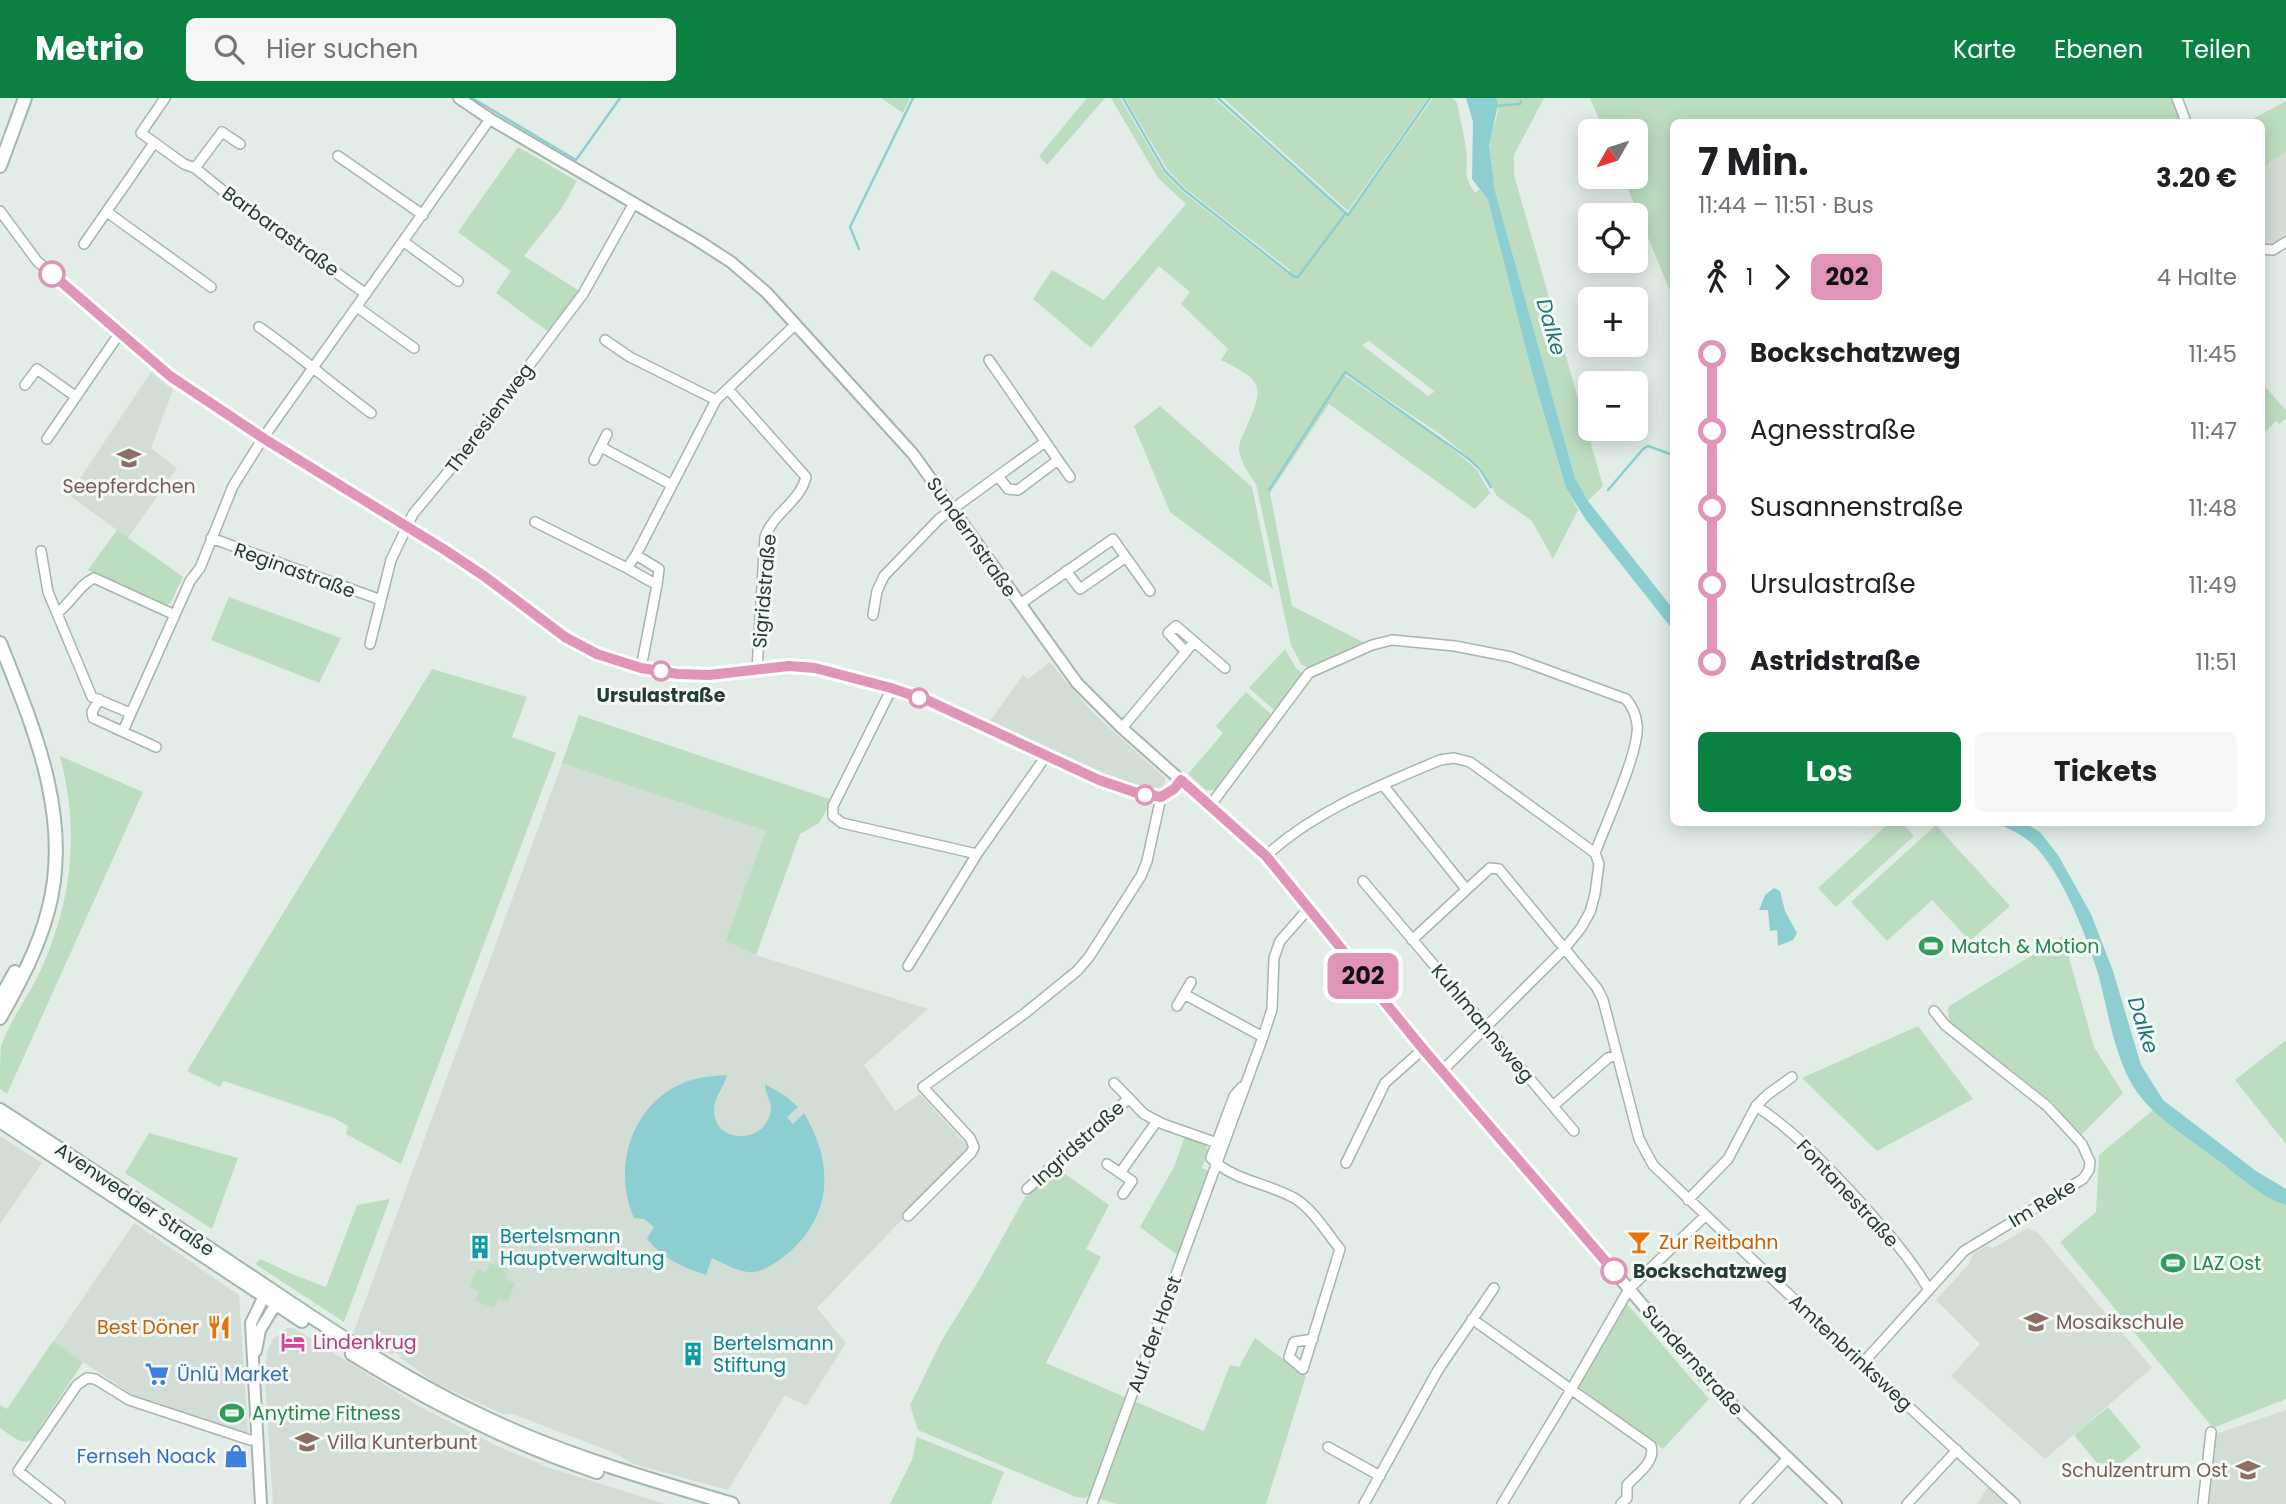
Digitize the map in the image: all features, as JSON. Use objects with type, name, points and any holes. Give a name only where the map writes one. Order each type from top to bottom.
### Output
[{"type":"main road","points":[[0,166],[25,98]]},
{"type":"main road","points":[[0,643],[43,759],[53,813],[56,869],[48,911],[33,952],[0,1018]]},
{"type":"main road","points":[[0,999],[32,936],[40,909],[54,834]]},
{"type":"main road","name":"Avenwedder Straße","points":[[2,1114],[278,1301]]},
{"type":"main road","points":[[278,1301],[389,1377],[471,1422],[575,1465],[705,1504]]},
{"type":"main road","points":[[278,1301],[463,1407],[523,1435],[638,1477],[732,1504]]},
{"type":"street","name":"Barbarastraße","points":[[165,98],[141,133],[184,164],[195,168],[232,198],[366,294]]},
{"type":"street","name":"Sundernstraße","points":[[459,98],[732,262],[768,293],[912,454],[1077,683],[1122,728],[1266,856],[1441,1071],[1708,1381],[1836,1504]]},
{"type":"street","points":[[2177,98],[2185,119]]},
{"type":"street","points":[[123,731],[190,581],[200,568],[233,486],[263,438],[490,119]]},
{"type":"street","points":[[195,168],[222,132],[240,144]]},
{"type":"street","points":[[84,244],[154,143]]},
{"type":"street","points":[[338,156],[423,215]]},
{"type":"street","name":"Theresienweg","points":[[370,644],[391,560],[413,514],[473,441],[583,294],[634,203]]},
{"type":"street","points":[[0,211],[37,261],[170,376],[263,438],[484,576],[565,637],[597,654],[641,668],[678,674],[709,675],[789,666],[815,668],[929,701],[1117,787],[1161,797],[1174,789],[1181,780]]},
{"type":"street","points":[[107,212],[211,287]]},
{"type":"street","points":[[404,242],[458,281]]},
{"type":"street","points":[[2265,249],[2273,250],[2286,242]]},
{"type":"street","points":[[357,307],[414,348]]},
{"type":"street","points":[[627,568],[716,400],[796,324]]},
{"type":"street","points":[[259,327],[304,358],[313,368],[372,413]]},
{"type":"street","points":[[47,439],[119,334]]},
{"type":"street","points":[[605,340],[630,357],[716,400]]},
{"type":"street","points":[[989,360],[1070,477]]},
{"type":"street","points":[[25,385],[37,369],[75,396]]},
{"type":"street","name":"Sigridstraße","points":[[728,389],[806,477],[804,488],[774,519],[765,537],[757,668]]},
{"type":"street","points":[[594,460],[607,434]]},
{"type":"street","points":[[873,615],[877,591],[884,576],[939,519],[1045,442]]},
{"type":"street","points":[[601,447],[672,485]]},
{"type":"street","points":[[998,476],[1008,489],[1018,490],[1058,460]]},
{"type":"street","points":[[534,522],[657,585]]},
{"type":"street","name":"Reginastraße","points":[[211,538],[381,600]]},
{"type":"street","points":[[1020,604],[1113,538],[1150,591]]},
{"type":"street","points":[[41,551],[48,592],[92,696],[130,713]]},
{"type":"street","points":[[636,555],[659,569],[641,668]]},
{"type":"street","points":[[1066,571],[1080,589],[1126,557]]},
{"type":"street","points":[[57,613],[69,604],[86,582],[94,578],[175,615]]},
{"type":"street","points":[[1186,652],[1168,633],[1176,626],[1225,668]]},
{"type":"street","points":[[1210,806],[1309,673],[1372,645],[1392,640],[1455,646],[1511,657],[1626,699],[1631,705],[1638,726],[1631,760],[1595,853],[1598,864],[1592,907],[1581,928],[1564,948],[1441,1071]]},
{"type":"street","points":[[1122,728],[1194,642]]},
{"type":"street","points":[[891,688],[833,806],[833,816],[842,823],[977,854]]},
{"type":"street","points":[[99,699],[92,712],[93,718],[156,747]]},
{"type":"street","points":[[908,966],[977,854],[1046,756]]},
{"type":"street","points":[[1266,856],[1288,837],[1323,816],[1383,785],[1440,760],[1454,758],[1470,762],[1595,853]]},
{"type":"street","points":[[1383,785],[1466,889],[1412,940]]},
{"type":"street","points":[[908,1216],[974,1147],[970,1138],[923,1087],[1024,1014],[1077,971],[1089,957],[1141,876],[1147,861],[1161,797]]},
{"type":"street","name":"Amtenbrinksweg","points":[[1466,889],[1490,868],[1499,869],[1597,988],[1603,1000],[1627,1100],[1645,1154],[1663,1175],[1862,1364],[2015,1504]]},
{"type":"street","name":"Kuhlmannsweg","points":[[1363,881],[1574,1131]]},
{"type":"street","name":"Auf der Horst","points":[[1092,1504],[1263,1037],[1272,1009],[1274,958],[1280,941],[1309,908]]},
{"type":"street","points":[[1177,1006],[1191,982]]},
{"type":"street","points":[[1184,994],[1263,1037]]},
{"type":"street","name":"Im Reke","points":[[1862,1364],[1964,1251],[2083,1179],[2089,1170],[2090,1162],[2082,1144],[2048,1106],[1945,1025],[1934,1011]]},
{"type":"street","points":[[1346,1163],[1385,1083],[1423,1049]]},
{"type":"street","points":[[1553,1106],[1608,1058],[1617,1055]]},
{"type":"street","points":[[1688,1200],[1728,1158],[1756,1106],[1792,1077]]},
{"type":"street","name":"Ingridstraße","points":[[1114,1083],[1144,1114],[1217,1143]]},
{"type":"street","name":"Auf der Horst","points":[[1218,1165],[1211,1158],[1234,1096],[1246,1083]]},
{"type":"street","name":"Ingridstraße","points":[[1027,1189],[1129,1098]]},
{"type":"street","name":"Fontanestraße","points":[[1756,1106],[1779,1120],[1821,1160],[1915,1266],[1929,1290]]},
{"type":"street","name":"Ingridstraße","points":[[1107,1164],[1120,1173],[1157,1121]]},
{"type":"street","points":[[1218,1165],[1224,1170],[1279,1190],[1298,1200],[1340,1249],[1313,1339]]},
{"type":"street","points":[[1120,1173],[1132,1181],[1123,1194]]},
{"type":"street","points":[[1502,1504],[1629,1289],[1705,1216]]},
{"type":"street","points":[[1364,1504],[1438,1370],[1494,1288]]},
{"type":"street","points":[[261,1504],[251,1323],[266,1292]]},
{"type":"street","points":[[254,1371],[260,1329],[278,1301]]},
{"type":"street","points":[[1472,1319],[1651,1446],[1653,1453],[1650,1461],[1627,1485],[1627,1498],[1621,1504]]},
{"type":"street","points":[[60,1504],[18,1471],[78,1385],[87,1378],[95,1379],[129,1400],[250,1440],[258,1440]]},
{"type":"street","points":[[2203,1504],[2211,1432]]},
{"type":"street","points":[[1328,1447],[1380,1476]]},
{"type":"street","points":[[1907,1504],[1957,1450]]},
{"type":"street","points":[[1745,1504],[1788,1458]]},
{"type":"shaded area","points":[[2286,152],[2286,237],[2272,246],[2265,245],[2265,165]]},
{"type":"shaded area","name":"Seepferdchen","points":[[151,372],[173,390],[151,448],[177,468],[128,538],[69,495]]},
{"type":"shaded area","points":[[1050,662],[1091,711],[1165,778],[1162,788],[1137,786],[1101,773],[989,722],[1023,675],[1028,679]]},
{"type":"shaded area","points":[[562,763],[766,831],[725,941],[756,955],[928,1009],[864,1065],[895,1111],[920,1094],[967,1146],[967,1152],[817,1308],[846,1343],[806,1406],[785,1395],[728,1490],[634,1464],[612,1452],[513,1414],[503,1414],[435,1383],[401,1358],[402,1356],[395,1352],[393,1354],[378,1350],[353,1334]]},
{"type":"shaded area","points":[[0,1136],[42,1163],[0,1224]]},
{"type":"shaded area","points":[[134,1223],[239,1295],[248,1435],[133,1395],[53,1342]]},
{"type":"shaded area","name":"Mosaikschule","points":[[2028,1228],[2038,1233],[2152,1368],[2045,1459],[1951,1376],[1980,1344],[1936,1300],[1969,1264],[1973,1254],[1986,1246],[1993,1248]]},
{"type":"shaded area","points":[[287,1328],[294,1328],[422,1408],[497,1446],[547,1467],[665,1504],[273,1504],[265,1377],[267,1352],[273,1339]]},
{"type":"shaded area","name":"Schulzentrum Ost","points":[[2286,1410],[2286,1504],[2207,1504],[2213,1435]]},
{"type":"shaded area","points":[[1988,1487],[2006,1504],[1977,1504]]},
{"type":"green space","points":[[881,98],[910,98],[903,113]]},
{"type":"green space","points":[[1087,98],[1105,98],[1047,165],[1039,156]]},
{"type":"green space","points":[[1111,98],[1120,98],[1164,173],[1183,192],[1288,274],[1290,270],[1186,189],[1167,169],[1125,98],[1214,98],[1348,216],[1433,98],[1453,98],[1457,103],[1464,138],[1468,180],[1475,193],[1479,189],[1488,200],[1532,373],[1566,488],[1578,510],[1553,559],[1532,521],[1497,496],[1481,467],[1440,434],[1345,371],[1343,374],[1437,437],[1467,461],[1477,470],[1490,493],[1475,509],[1329,404],[1270,493],[1292,606],[1365,643],[1310,669],[1301,664],[1291,645],[1256,484],[1245,468],[1239,449],[1256,402],[1256,386],[1245,373],[1221,360],[1228,349],[1181,304],[1190,292],[1159,266],[1091,348],[1033,299],[1052,270],[1104,300],[1186,204],[1158,178]],"holes":[[[1369,341],[1434,391],[1428,396],[1362,345]]]},
{"type":"green space","points":[[1223,98],[1428,98],[1348,211]]},
{"type":"green space","points":[[1496,98],[1544,98],[1514,155],[1514,175],[1578,399],[1578,441],[1590,441],[1603,486],[1588,501],[1575,478],[1495,191],[1489,149]]},
{"type":"green space","points":[[1590,98],[2172,98],[2181,119],[1670,119],[1670,291],[1648,238],[1648,203],[1634,203],[1628,189],[1648,189],[1648,119],[1599,119]]},
{"type":"green space","points":[[2286,101],[2286,152],[2265,165],[2265,119],[2253,119]]},
{"type":"green space","points":[[518,147],[577,181],[562,208],[524,256],[581,292],[550,333],[496,293],[511,271],[458,232]]},
{"type":"green space","points":[[2265,386],[2286,410],[2286,418],[2279,424],[2276,421],[2265,432]]},
{"type":"green space","points":[[1160,406],[1252,487],[1273,589],[1170,512],[1134,426]]},
{"type":"green space","points":[[117,530],[183,577],[170,604],[164,605],[88,570]]},
{"type":"green space","points":[[229,597],[341,638],[319,683],[211,640]]},
{"type":"green space","points":[[1285,649],[1296,668],[1303,674],[1275,711],[1249,688]]},
{"type":"green space","points":[[432,669],[527,697],[512,737],[556,753],[401,1164],[346,1134],[348,1126],[334,1118],[224,1081],[220,1087],[187,1071]]},
{"type":"green space","points":[[1246,692],[1272,715],[1216,790],[1206,790],[1188,774],[1223,733],[1216,726]]},
{"type":"green space","points":[[579,715],[832,800],[819,823],[800,834],[756,955],[725,941],[766,831],[562,763]]},
{"type":"green space","points":[[60,756],[143,792],[7,1094],[0,1089],[1,1046],[43,965],[67,888],[70,810]]},
{"type":"green space","points":[[1886,826],[1905,826],[1914,836],[1836,907],[1818,888]]},
{"type":"green space","points":[[1937,826],[2010,906],[1970,941],[1932,900],[1887,941],[1851,902]]},
{"type":"green space","points":[[2063,936],[2094,1047],[2123,1093],[2081,1135],[2052,1102],[1949,1021],[1948,1007]]},
{"type":"green space","points":[[1918,1026],[1973,1099],[1877,1151],[1802,1078]]},
{"type":"green space","points":[[2286,1040],[2286,1144],[2235,1080]]},
{"type":"green space","name":"LAZ Ost","points":[[2153,1110],[2261,1192],[2286,1205],[2286,1399],[2213,1428],[2060,1242],[2096,1212],[2099,1155]]},
{"type":"green space","points":[[149,1133],[238,1158],[212,1229],[125,1173]]},
{"type":"green space","points":[[1185,1136],[1205,1144],[1208,1150],[1202,1168],[1212,1172],[1180,1257],[1140,1227],[1174,1167]]},
{"type":"green space","points":[[1058,1169],[1109,1205],[1086,1249],[1101,1257],[1046,1363],[1127,1398],[1092,1494],[1085,1498],[1076,1497],[918,1430],[910,1405],[942,1340],[1025,1197]]},
{"type":"green space","points":[[390,1199],[344,1322],[255,1264],[261,1259],[326,1287],[357,1205]]},
{"type":"green space","points":[[490,1263],[508,1269],[505,1279],[515,1283],[508,1302],[498,1298],[494,1308],[475,1301],[479,1291],[470,1287],[477,1269],[486,1272]]},
{"type":"green space","points":[[1627,1304],[1709,1399],[1663,1449],[1579,1387]]},
{"type":"green space","points":[[1255,1338],[1306,1376],[1266,1504],[1116,1504],[1098,1498],[1134,1401],[1204,1431],[1230,1365],[1239,1367]]},
{"type":"green space","points":[[53,1341],[83,1362],[32,1440],[23,1442],[0,1428],[0,1405],[7,1409]]},
{"type":"green space","points":[[2108,1407],[2141,1447],[2107,1475],[2074,1435]]},
{"type":"green space","points":[[917,1437],[1004,1472],[991,1504],[890,1504],[912,1460]]},
{"type":"water","points":[[1466,98],[1496,98],[1498,104],[1489,146],[1495,191],[1575,478],[1588,501],[1670,605],[1670,626],[1586,520],[1566,488],[1532,373],[1488,200],[1472,179],[1473,122]]},
{"type":"water","points":[[2002,826],[2030,826],[2040,832],[2058,855],[2091,914],[2113,971],[2141,1065],[2163,1100],[2256,1171],[2286,1189],[2286,1205],[2258,1191],[2179,1132],[2156,1113],[2137,1092],[2119,1054],[2088,943],[2062,885],[2040,852]]},
{"type":"water","points":[[1774,888],[1780,891],[1785,911],[1797,933],[1793,940],[1778,946],[1777,930],[1770,931],[1768,910],[1759,910],[1765,895]]},
{"type":"water","points":[[727,1075],[714,1105],[716,1121],[721,1129],[739,1136],[757,1132],[765,1125],[771,1111],[765,1084],[787,1097],[798,1107],[787,1117],[793,1124],[804,1113],[814,1133],[821,1152],[824,1190],[820,1209],[811,1226],[799,1243],[779,1260],[752,1272],[739,1270],[712,1258],[706,1275],[674,1262],[647,1239],[654,1227],[644,1219],[634,1218],[625,1179],[626,1159],[639,1122],[650,1106],[665,1093],[694,1079]]},
{"type":"waterway","points":[[472,98],[576,160],[620,98]]},
{"type":"waterway","points":[[859,249],[850,227],[913,98]]},
{"type":"waterway","points":[[1123,98],[1165,171],[1184,190],[1293,276],[1298,277],[1346,213]]},
{"type":"waterway","points":[[1218,98],[1348,215],[1430,98]]},
{"type":"waterway","points":[[1495,106],[1520,104],[1521,101]]},
{"type":"waterway","points":[[1269,490],[1345,372],[1469,459],[1480,469],[1491,487]]},
{"type":"waterway","points":[[1608,490],[1648,446],[1670,454]]},
{"type":"bus line","name":"202","points":[[52,274],[170,376],[263,438],[445,550],[565,637],[597,654],[641,668],[678,674],[709,675],[789,666],[815,668],[929,701],[1117,787],[1161,797],[1174,789],[1181,780],[1266,856],[1423,1049],[1614,1271]]},
{"type":"place","name":"Seepferdchen","points":[[129,458]]},
{"type":"place","name":"Ursulastraße","points":[[661,671]]},
{"type":"place","name":"Match & Motion","points":[[1931,946]]},
{"type":"place","name":"Zur Reitbahn","points":[[1639,1242]]},
{"type":"place","name":"Bertelsmann Hauptverwaltung","points":[[480,1247]]},
{"type":"place","name":"LAZ Ost","points":[[2173,1263]]},
{"type":"place","name":"Bockschatzweg","points":[[1614,1271]]},
{"type":"place","name":"Mosaikschule","points":[[2036,1322]]},
{"type":"place","name":"Best Döner","points":[[219,1327]]},
{"type":"place","name":"Lindenkrug","points":[[293,1342]]},
{"type":"place","name":"Bertelsmann Stiftung","points":[[693,1354]]},
{"type":"place","name":"Ünlü Market","points":[[157,1374]]},
{"type":"place","name":"Anytime Fitness","points":[[232,1413]]},
{"type":"place","name":"Villa Kunterbunt","points":[[307,1442]]},
{"type":"place","name":"Fernseh Noack","points":[[236,1456]]},
{"type":"place","name":"Schulzentrum Ost","points":[[2248,1470]]},
{"type":"water label","name":"Dalke","points":[[1551,327]]},
{"type":"water label","name":"Dalke","points":[[2143,1025]]}]
